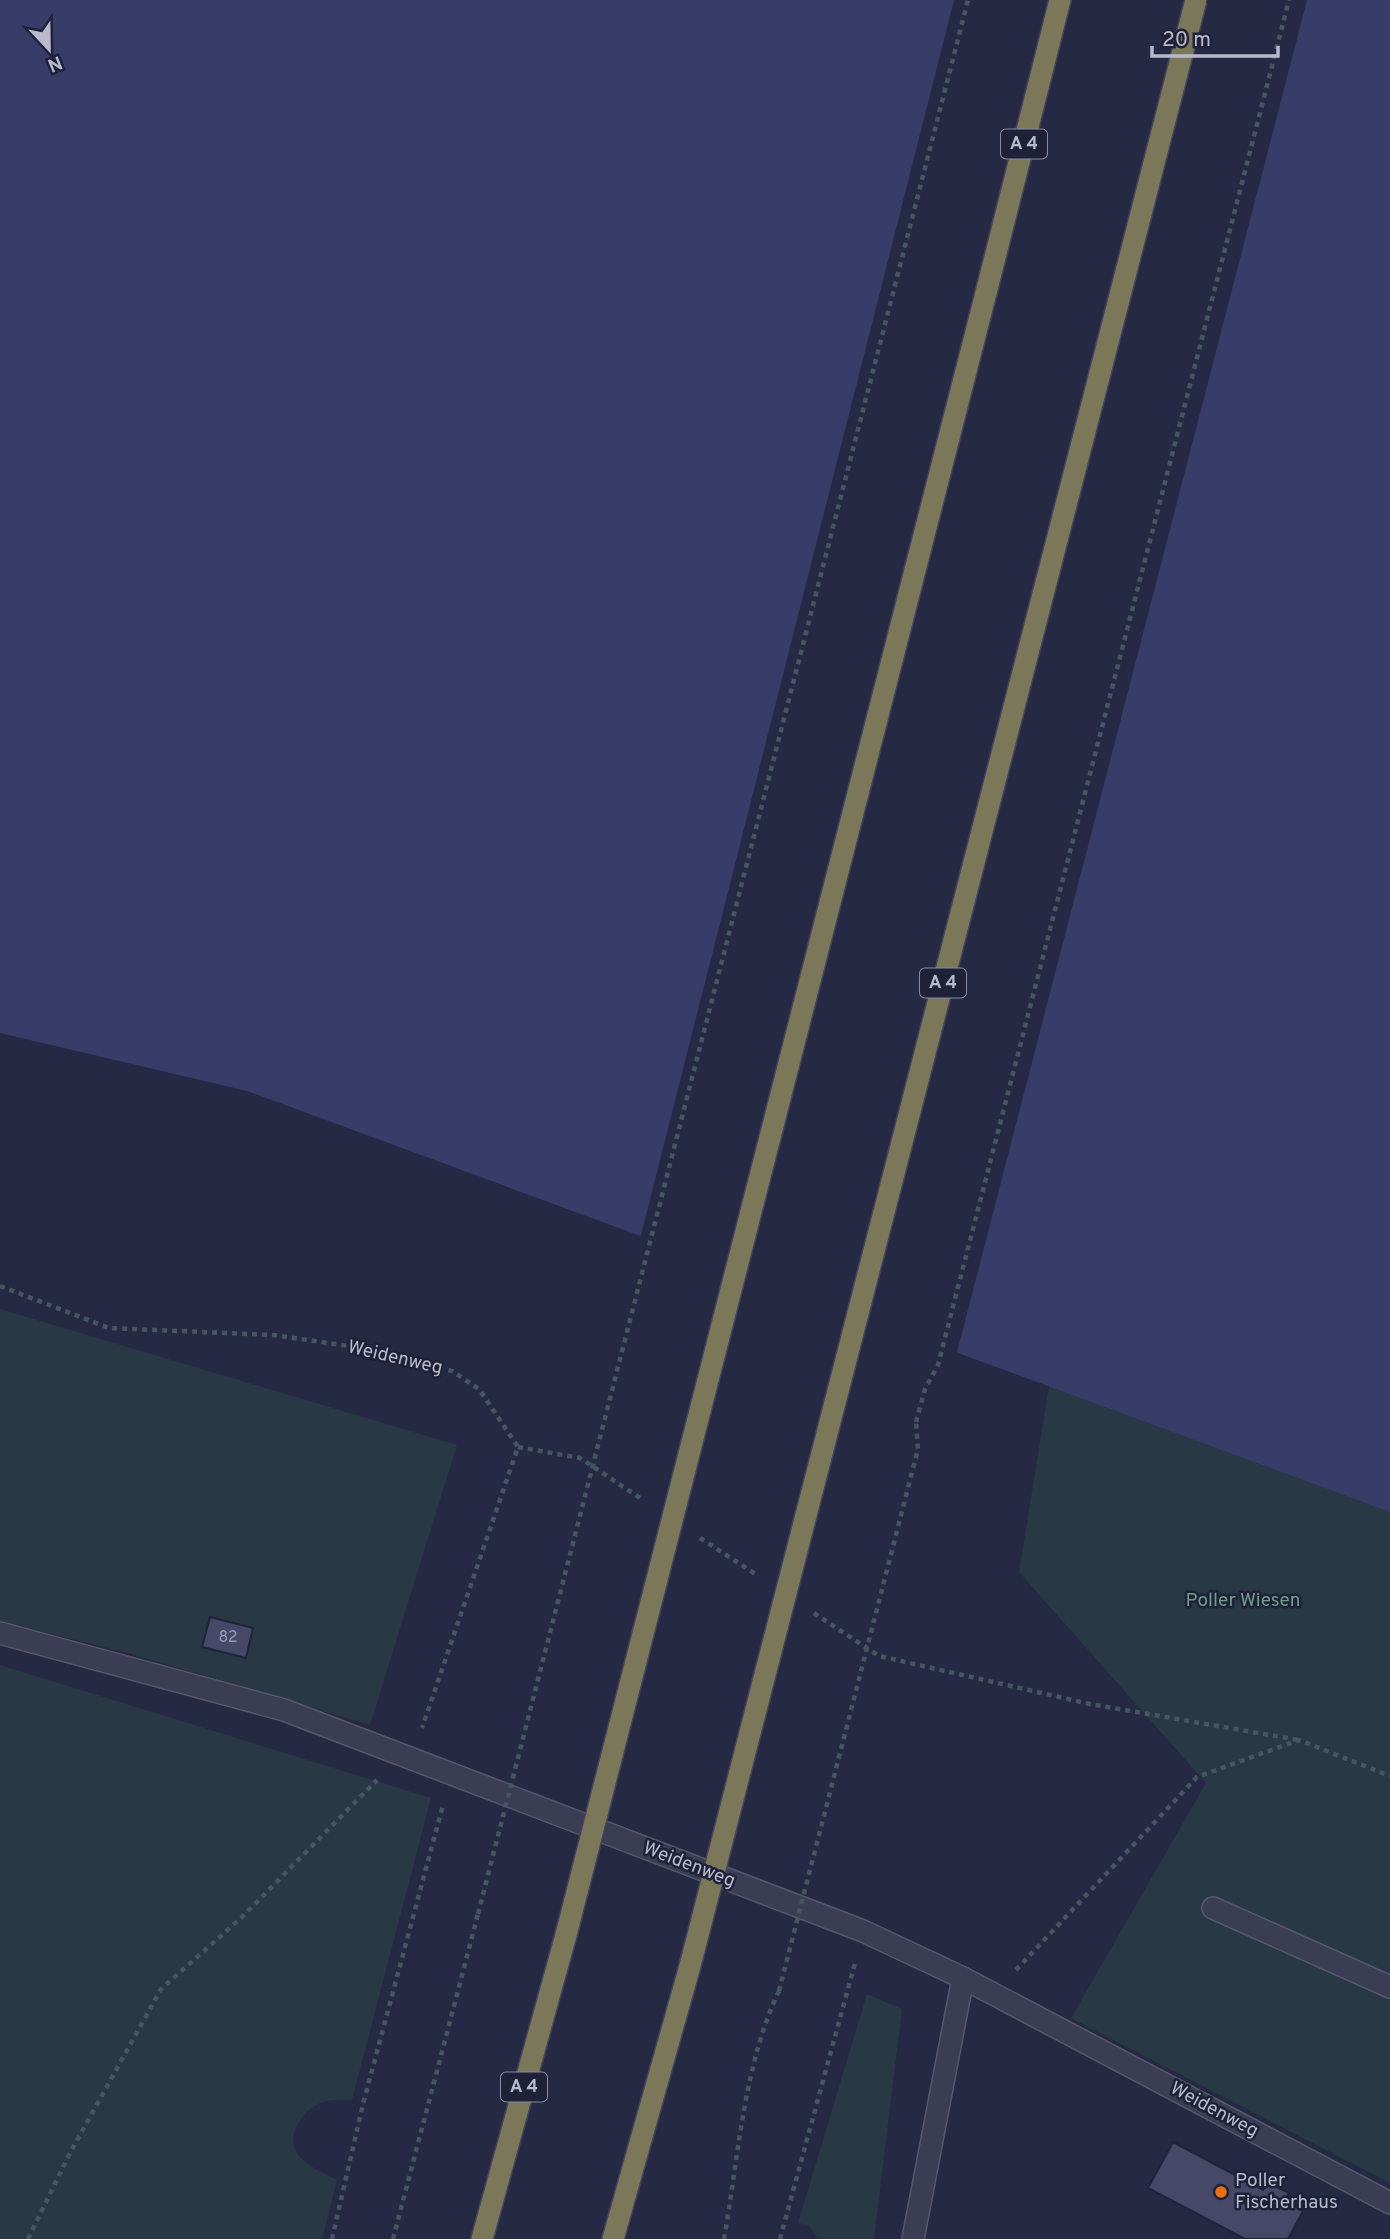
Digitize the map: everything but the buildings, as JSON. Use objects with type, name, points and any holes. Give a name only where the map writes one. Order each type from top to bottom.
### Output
[{"type":"highway","name":"A 4","points":[[482,2239],[566,1935],[1060,0]]},
{"type":"highway","name":"A 4","points":[[613,2239],[690,1966],[1196,0]]},
{"type":"street","name":"Weidenweg","points":[[0,1633],[285,1710],[863,1931],[963,1978],[1390,2203]]},
{"type":"street","points":[[1213,1908],[1390,1987]]},
{"type":"street","points":[[912,2239],[963,1978]]},
{"type":"path","points":[[393,2239],[968,0]]},
{"type":"path","points":[[724,2239],[754,2069],[767,2017],[779,1991],[918,1449],[916,1422],[925,1389],[938,1365],[1289,0]]},
{"type":"path","name":"Weidenweg","points":[[0,1286],[109,1328],[273,1335],[349,1346],[452,1371],[479,1389],[517,1447]]},
{"type":"path","points":[[28,2239],[70,2153],[161,1989],[242,1917],[407,1757],[517,1447],[580,1458],[649,1504]]},
{"type":"path","points":[[695,1534],[764,1580]]},
{"type":"path","points":[[810,1610],[879,1656],[1090,1704],[1299,1740],[1390,1776]]},
{"type":"path","points":[[993,1995],[1197,1777],[1299,1740]]},
{"type":"path","points":[[332,2239],[363,2104],[451,1774]]},
{"type":"path","points":[[780,2239],[863,1931]]},
{"type":"green space","points":[[0,1309],[457,1445],[370,1725],[128,1653],[0,1621]]},
{"type":"green space","name":"Poller Wiesen","points":[[1053,1362],[1390,1503],[1390,2183],[1071,2018],[1206,1783],[1019,1572]]},
{"type":"green space","points":[[0,1665],[431,1798],[352,2100],[331,2100],[313,2107],[301,2119],[294,2134],[295,2150],[300,2157],[337,2180],[322,2239],[0,2239]]},
{"type":"green space","points":[[867,1994],[902,2009],[874,2239],[818,2239],[808,2225],[798,2223]]},
{"type":"water","points":[[0,0],[1390,0],[1390,1512],[247,1091],[0,1033]]},
{"type":"pier","points":[[954,0],[1307,0],[956,1356],[640,1239]]},
{"type":"place","name":"Poller Fischerhaus","points":[[1221,2192]]}]
